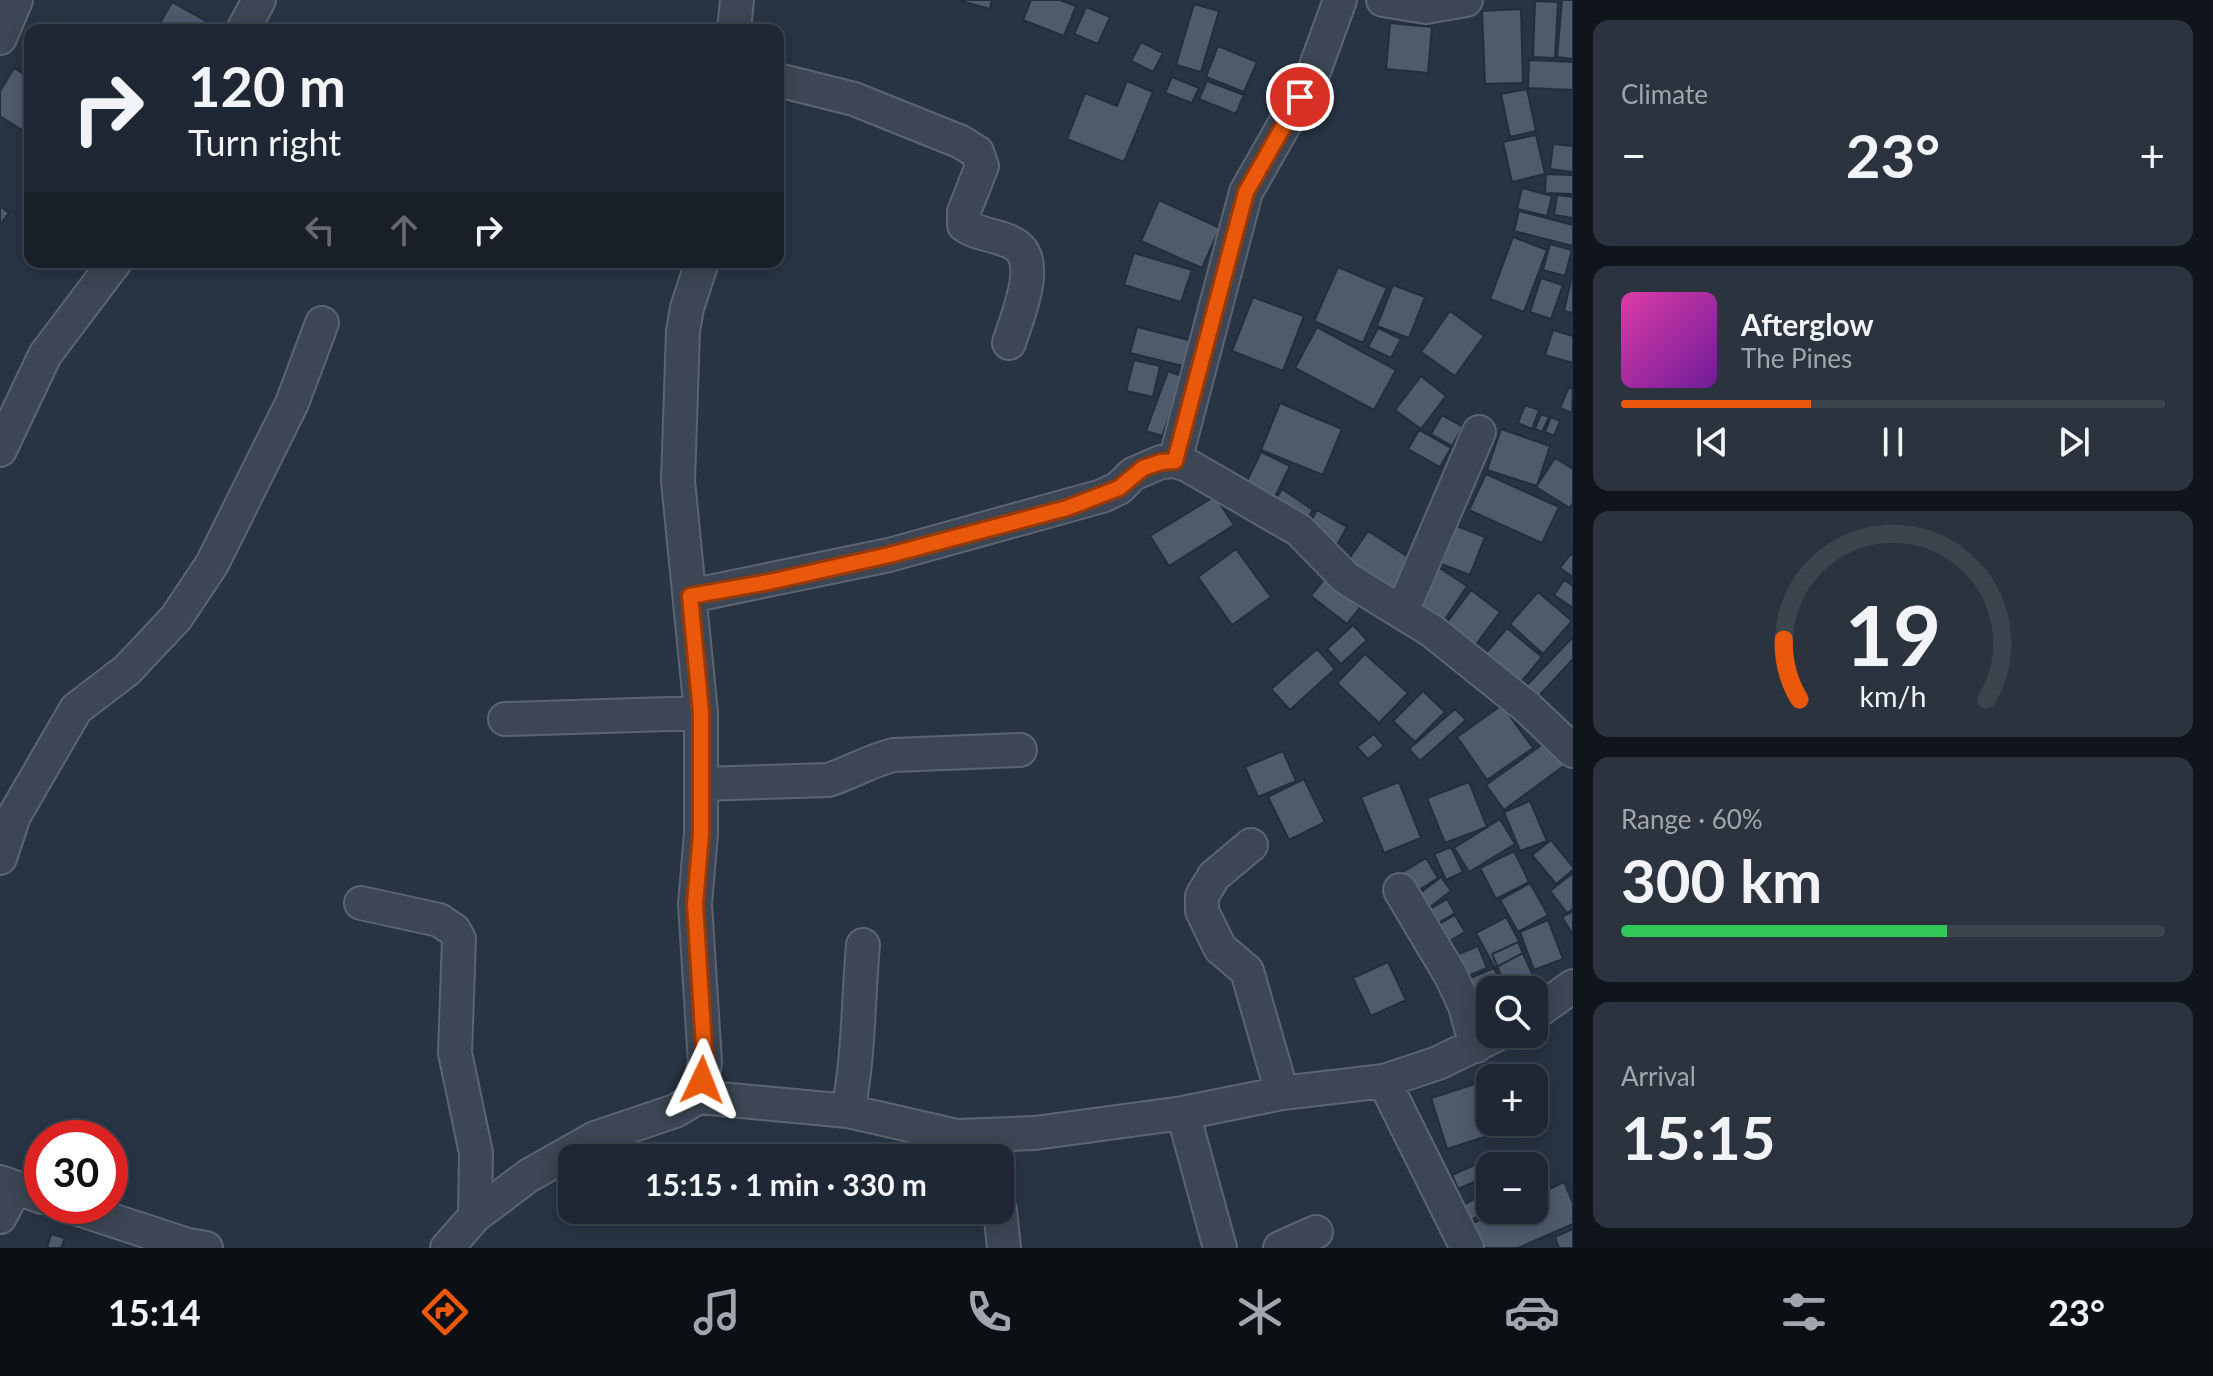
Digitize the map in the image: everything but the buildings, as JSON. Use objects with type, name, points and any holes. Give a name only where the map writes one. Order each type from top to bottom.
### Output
[{"type":"street","points":[[0,38],[16,0]]},
{"type":"street","points":[[246,24],[259,0]]},
{"type":"street","points":[[735,24],[737,0]]},
{"type":"street","points":[[1175,461],[1246,192],[1313,74],[1340,0]]},
{"type":"street","points":[[1383,0],[1426,7],[1466,0]]},
{"type":"street","points":[[784,82],[854,99],[961,142],[977,152],[982,166],[964,212],[964,225],[1017,245],[1027,265],[1027,280],[1009,343]]},
{"type":"street","points":[[0,450],[8,411],[45,355],[110,268]]},
{"type":"street","points":[[699,1097],[705,1063],[695,904],[701,834],[701,713],[678,481],[680,379],[687,308],[700,268]]},
{"type":"street","points":[[0,858],[14,816],[76,709],[127,670],[176,618],[212,564],[292,403],[322,323]]},
{"type":"street","points":[[1402,612],[1479,432]]},
{"type":"street","points":[[690,596],[889,555],[1067,508],[1119,488],[1143,468],[1175,461],[1299,530],[1346,578],[1432,631],[1504,689],[1573,751]]},
{"type":"street","points":[[505,719],[701,713]]},
{"type":"street","points":[[701,784],[828,780],[858,770],[879,758],[894,755],[1020,750]]},
{"type":"street","points":[[1251,845],[1214,876],[1202,896],[1202,911],[1220,948],[1247,971],[1282,1093]]},
{"type":"street","points":[[1400,890],[1476,1023]]},
{"type":"street","points":[[361,903],[439,920],[454,930],[459,939],[455,1053],[476,1153],[475,1216]]},
{"type":"street","points":[[848,1111],[856,1070],[856,1025],[863,945]]},
{"type":"street","points":[[1548,1004],[1573,986]]},
{"type":"street","points":[[998,1144],[1035,1133],[1183,1113],[1282,1093],[1384,1081],[1438,1063],[1476,1045]]},
{"type":"street","points":[[1384,1081],[1467,1248]]},
{"type":"street","points":[[447,1248],[475,1216],[528,1176],[595,1138],[675,1111],[699,1097],[848,1111],[980,1144]]},
{"type":"street","points":[[1183,1113],[1220,1248]]},
{"type":"street","points":[[0,1217],[19,1189]]},
{"type":"street","points":[[124,1224],[194,1247]]},
{"type":"street","points":[[1001,1224],[1004,1248]]},
{"type":"street","points":[[1280,1248],[1316,1232]]},
{"type":"route","points":[[702,1080],[705,1063],[695,904],[701,834],[701,713],[690,596],[889,555],[1067,508],[1119,488],[1143,468],[1175,461],[1246,192],[1300,97]]}]
